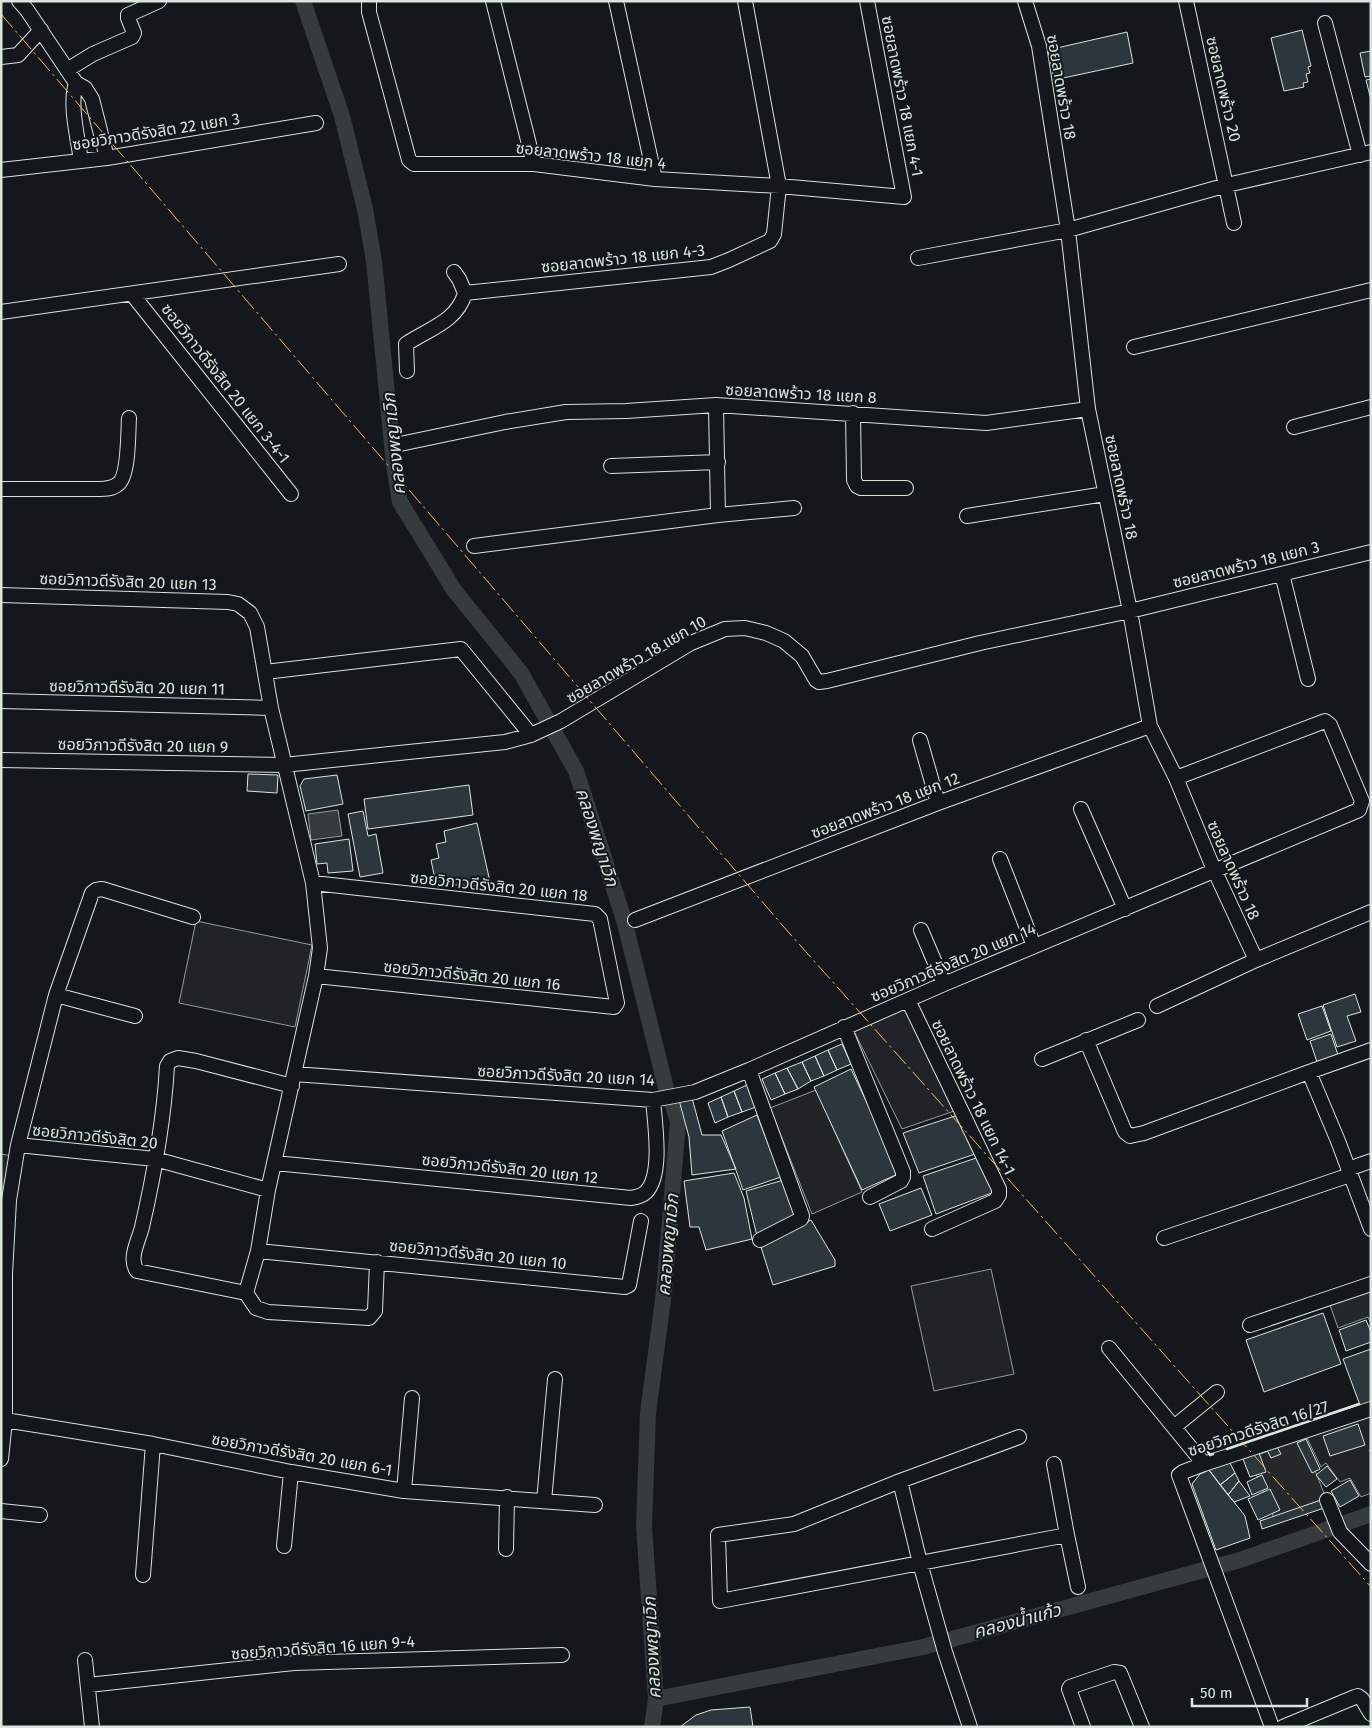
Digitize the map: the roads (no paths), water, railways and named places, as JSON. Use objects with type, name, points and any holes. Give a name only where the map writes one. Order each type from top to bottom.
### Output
[{"type":"street","points":[[19,1],[28,10],[76,83],[85,88],[92,99],[107,158]]},
{"type":"street","points":[[67,70],[93,54],[132,37],[134,33],[128,15],[159,1]]},
{"type":"street","name":"ซอยลาดพร้าว 18 แยก 4","points":[[369,1],[369,12],[410,162],[414,164],[534,164],[655,180],[779,186],[904,197]]},
{"type":"street","points":[[493,1],[534,164]]},
{"type":"street","points":[[616,1],[655,180]]},
{"type":"street","name":"ซอยลาดพร้าว 18 แยก 4-3","points":[[465,293],[711,267],[770,241],[774,234],[779,186],[745,1]]},
{"type":"street","name":"ซอยลาดพร้าว 18 แยก 4-1","points":[[867,1],[904,197]]},
{"type":"street","name":"ซอยลาดพร้าว 18","points":[[1025,1],[1039,46],[1068,230],[1088,410],[1130,611],[1150,726],[1176,778],[1256,960]]},
{"type":"street","name":"ซอยลาดพร้าว 20","points":[[1186,1],[1234,223]]},
{"type":"street","points":[[918,258],[1068,230],[1227,185],[1365,153],[1325,23]]},
{"type":"street","points":[[1,57],[18,55],[41,30]]},
{"type":"street","points":[[76,83],[73,105],[81,161]]},
{"type":"street","name":"ซอยวิภาวดีรังสิต 22 แยก 3","points":[[1,170],[107,158],[316,123]]},
{"type":"street","name":"ซอยวิภาวดีรังสิต 20 แยก 3-4-1","points":[[1,312],[339,264]]},
{"type":"street","points":[[408,371],[406,344],[437,328],[462,302],[465,293],[454,272]]},
{"type":"street","points":[[1134,347],[1371,290]]},
{"type":"street","name":"ซอยวิภาวดีรังสิต 20 แยก 3-4-1","points":[[132,294],[291,494]]},
{"type":"street","points":[[400,444],[504,422],[566,412],[626,411],[716,405]]},
{"type":"street","name":"ซอยลาดพร้าว 18 แยก 8","points":[[718,515],[716,405],[986,423],[1088,410]]},
{"type":"street","points":[[1294,427],[1371,406]]},
{"type":"street","points":[[853,414],[854,480],[856,484],[861,488],[906,488]]},
{"type":"street","points":[[1,489],[98,489],[110,488],[119,484],[125,468],[129,418]]},
{"type":"street","points":[[611,466],[718,462]]},
{"type":"street","points":[[967,516],[1106,494]]},
{"type":"street","points":[[474,546],[718,515],[794,508]]},
{"type":"street","name":"ซอยลาดพร้าว 18 แยก 3","points":[[1130,611],[1371,552]]},
{"type":"street","points":[[1282,574],[1308,679]]},
{"type":"street","name":"ซอยวิภาวดีรังสิต 20 แยก 13","points":[[1,595],[228,602],[238,604],[250,613],[257,627],[265,672]]},
{"type":"street","name":"ซอยลาดพร้าว 18 แยก 10","points":[[284,765],[505,742],[531,735],[561,721],[691,643],[725,629],[745,628],[766,633],[784,641],[802,656],[819,682],[836,680],[980,643],[1130,611]]},
{"type":"street","points":[[246,1293],[258,1251],[268,1190],[316,976],[320,948],[313,883],[284,765],[265,672],[461,649],[531,735]]},
{"type":"street","name":"ซอยวิภาวดีรังสิต 20 แยก 11","points":[[1,701],[272,708]]},
{"type":"street","name":"ซอยวิภาวดีรังสิต 20 แยก 14","points":[[155,1159],[167,1066],[170,1060],[178,1058],[293,1080],[653,1100],[695,1092],[944,984],[1358,810],[1362,801],[1330,725],[1325,721],[1176,778]]},
{"type":"street","name":"ซอยลาดพร้าว 18 แยก 12","points":[[634,920],[938,803],[1150,726]]},
{"type":"street","points":[[920,740],[938,803]]},
{"type":"street","name":"ซอยวิภาวดีรังสิต 20 แยก 9","points":[[1,760],[284,765]]},
{"type":"street","points":[[1081,809],[1125,909]]},
{"type":"street","points":[[1000,859],[1034,946]]},
{"type":"street","name":"ซอยวิภาวดีรังสิต 20 แยก 18","points":[[313,883],[595,914],[600,919],[616,998]]},
{"type":"street","points":[[18,1146],[56,996],[90,897],[96,890],[102,889],[193,918]]},
{"type":"street","points":[[1157,1006],[1256,960],[1371,912]]},
{"type":"street","points":[[921,930],[944,984]]},
{"type":"street","name":"ซอยวิภาวดีรังสิต 20 แยก 16","points":[[316,976],[614,1007],[617,1003],[616,998]]},
{"type":"street","points":[[56,996],[135,1016]]},
{"type":"street","name":"ซอยลาดพร้าว 18 แยก 14-1","points":[[908,1000],[999,1189],[999,1195],[994,1201],[932,1229]]},
{"type":"street","points":[[1042,1059],[1138,1020]]},
{"type":"street","points":[[844,1027],[903,1172],[901,1181],[870,1197]]},
{"type":"street","points":[[1086,1040],[1125,1132],[1130,1136],[1144,1133],[1371,1050]]},
{"type":"street","points":[[749,1070],[802,1216],[801,1220],[760,1240]]},
{"type":"street","points":[[1309,1072],[1371,1229]]},
{"type":"street","name":"ซอยวิภาวดีรังสิต 20 แยก 12","points":[[275,1162],[631,1198],[644,1194],[652,1183],[656,1167],[653,1100]]},
{"type":"street","name":"ซอยวิภาวดีรังสิต 20","points":[[1,1459],[5,1420],[3,1274],[9,1200],[18,1146],[155,1159],[268,1190]]},
{"type":"street","points":[[155,1159],[142,1228],[134,1254],[134,1267],[137,1271],[246,1293],[256,1308],[268,1312],[368,1318],[375,1311],[377,1262]]},
{"type":"street","points":[[1164,1238],[1349,1172],[1371,1161]]},
{"type":"street","name":"ซอยวิภาวดีรังสิต 20 แยก 10","points":[[258,1251],[625,1287],[629,1284],[641,1221]]},
{"type":"street","points":[[1250,1325],[1371,1284]]},
{"type":"street","points":[[1109,1348],[1204,1464]]},
{"type":"street","points":[[544,1500],[555,1379]]},
{"type":"street","points":[[1174,1427],[1217,1392]]},
{"type":"street","points":[[404,1491],[412,1398]]},
{"type":"street","name":"ซอยวิภาวดีรังสิต 16/27","points":[[1272,1727],[1180,1475],[1204,1464],[1371,1410]]},
{"type":"street","name":"ซอยวิภาวดีรังสิต 20 แยก 6-1","points":[[5,1420],[153,1444],[291,1472],[404,1491],[595,1505]]},
{"type":"street","points":[[1019,1437],[900,1481],[794,1524],[718,1535],[720,1601],[1068,1535]]},
{"type":"street","points":[[144,1575],[153,1444]]},
{"type":"street","points":[[1054,1464],[1078,1587]]},
{"type":"street","points":[[284,1546],[291,1472]]},
{"type":"street","points":[[900,1481],[920,1564],[945,1652],[970,1727]]},
{"type":"street","points":[[506,1497],[506,1549]]},
{"type":"street","points":[[1327,1500],[1337,1525],[1371,1564]]},
{"type":"street","points":[[1,1511],[40,1515]]},
{"type":"street","name":"ซอยวิภาวดีรังสิต 16 แยก 9-4","points":[[88,1685],[294,1663],[562,1655]]},
{"type":"street","points":[[84,1660],[92,1727]]},
{"type":"street","points":[[1084,1727],[1069,1689],[1070,1687],[1114,1672],[1120,1673],[1142,1727]]},
{"type":"street","points":[[1283,1727],[1358,1696],[1371,1714]]},
{"type":"waterway","name":"คลองพญาเวิก","points":[[303,1],[342,116],[365,209],[374,261],[394,465],[400,502],[454,590],[521,673],[576,771],[624,920],[668,1096],[678,1122],[664,1292],[648,1413],[644,1526],[656,1699],[652,1727]]},
{"type":"waterway","name":"คลองน้ำแก้ว","points":[[656,1699],[923,1647],[1240,1560],[1371,1514]]}]
